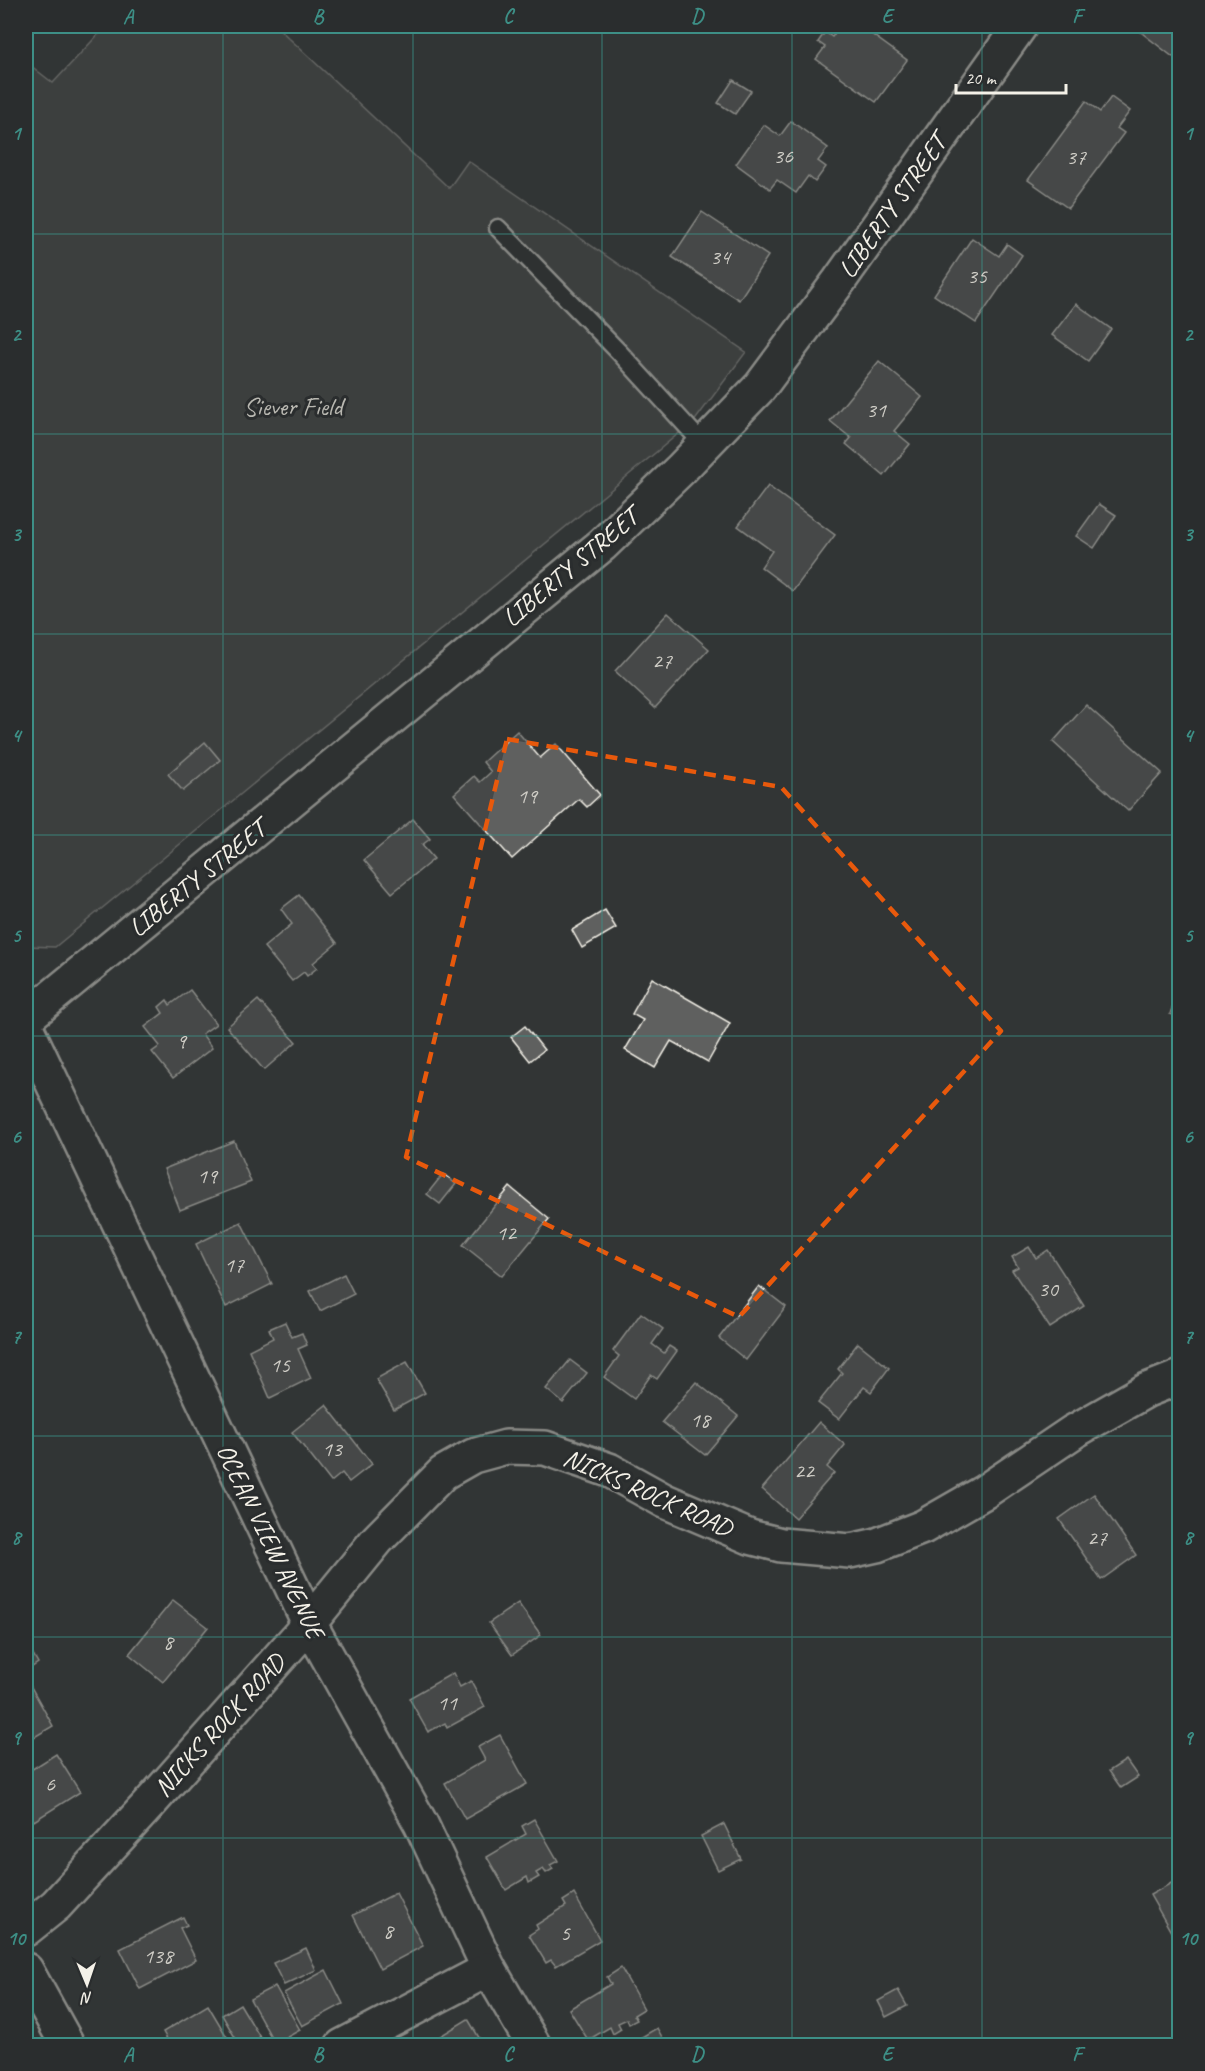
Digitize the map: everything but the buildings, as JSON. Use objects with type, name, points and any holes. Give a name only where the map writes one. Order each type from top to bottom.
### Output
[{"type":"street","name":"LIBERTY STREET","points":[[26,1018],[602,545],[704,445],[760,387],[839,281],[1020,26]]},
{"type":"street","name":"OCEAN VIEW AVENUE","points":[[26,1027],[309,1623],[422,1824],[489,1969],[534,2046]]},
{"type":"street","name":"NICKS ROCK ROAD","points":[[26,1929],[56,1905],[151,1802],[309,1623],[377,1540],[442,1473],[473,1456],[506,1447],[545,1448],[609,1470],[665,1501],[750,1537],[781,1545],[850,1551],[877,1545],[923,1527],[984,1492],[1073,1432],[1147,1390],[1179,1377]]},
{"type":"street","points":[[342,2046],[489,1969]]},
{"type":"street","points":[[26,1970],[68,2046]]},
{"type":"lane","points":[[498,228],[611,344],[704,445]]},
{"type":"highlighted area","points":[[507,739],[781,787],[1001,1031],[739,1317],[406,1157]]},
{"type":"green space","name":"Siever Field","points":[[106,26],[276,26],[449,188],[468,161],[746,352],[696,419],[619,483],[55,947],[26,946],[26,62],[53,83]]}]
